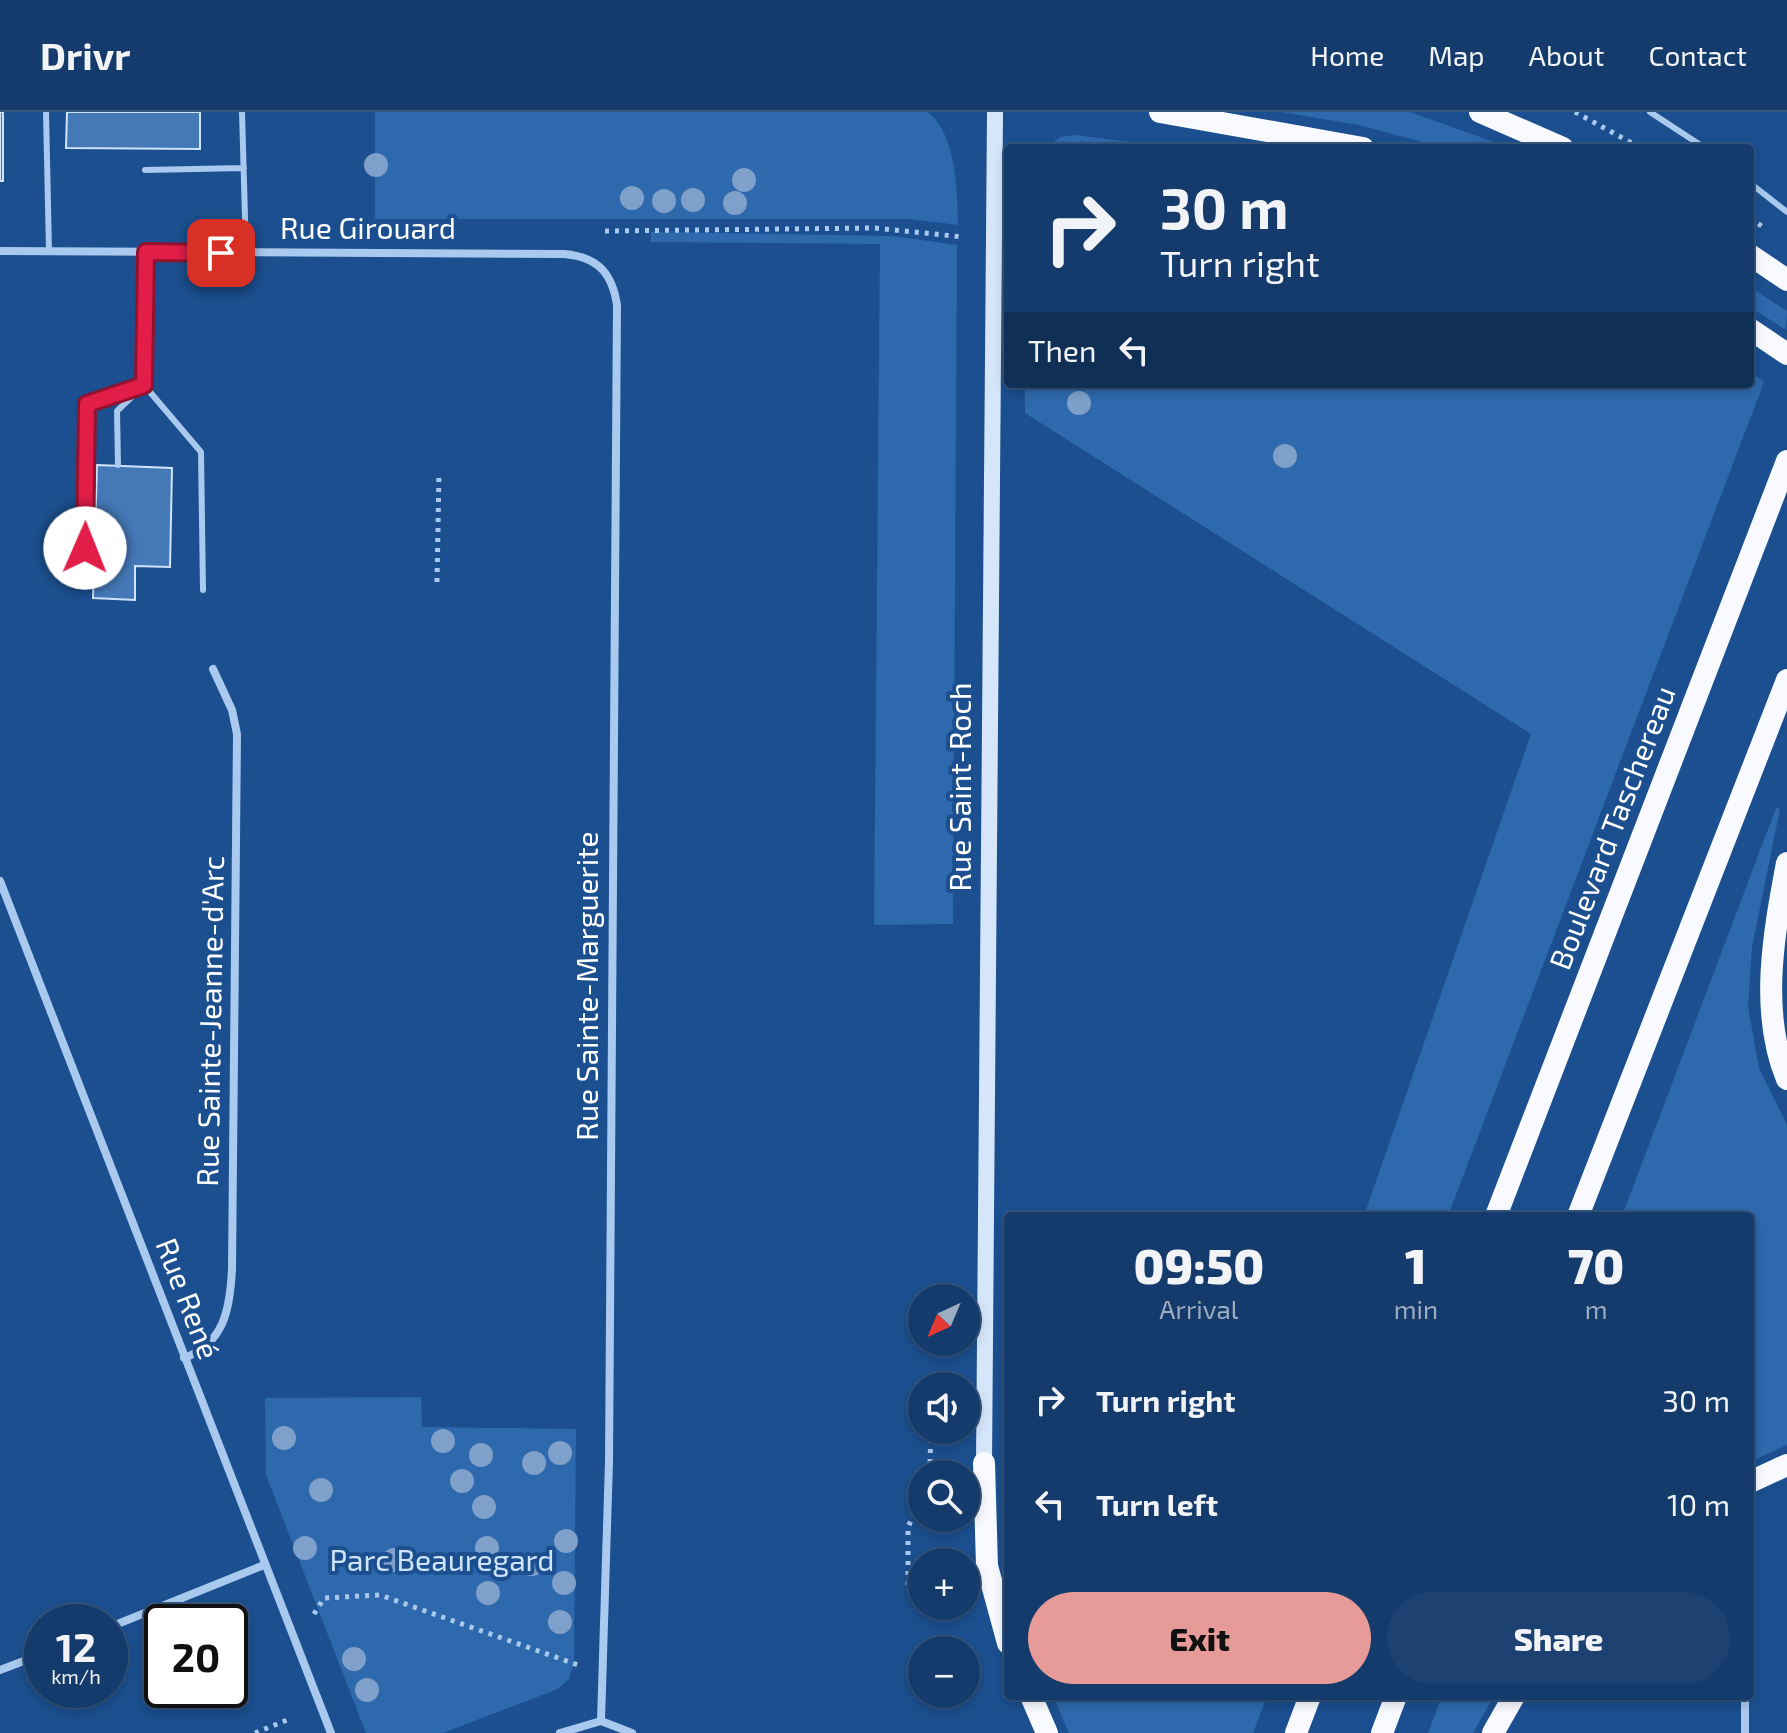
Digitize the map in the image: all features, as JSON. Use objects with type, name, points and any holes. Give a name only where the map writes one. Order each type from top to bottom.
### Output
[{"type":"highway","points":[[1160,112],[1340,144]]},
{"type":"highway","points":[[1480,112],[1554,144]]},
{"type":"highway","points":[[1754,258],[1787,280]]},
{"type":"highway","points":[[1754,332],[1787,354]]},
{"type":"highway","name":"Boulevard Taschereau","points":[[1498,1212],[1787,461]]},
{"type":"highway","points":[[1580,1212],[1787,680]]},
{"type":"highway","points":[[1787,863],[1771,995],[1774,1037],[1787,1079]]},
{"type":"highway","points":[[984,1463],[987,1566],[1004,1628]]},
{"type":"highway","points":[[1754,1480],[1787,1465]]},
{"type":"highway","points":[[1033,1700],[1047,1733]]},
{"type":"highway","points":[[1296,1733],[1308,1700]]},
{"type":"highway","points":[[1382,1733],[1394,1700]]},
{"type":"highway","points":[[1493,1733],[1512,1700]]},
{"type":"main road","name":"Rue Saint-Roch","points":[[984,1463],[995,112]]},
{"type":"street","name":"Rue Girouard","points":[[0,251],[564,254],[592,259]]},
{"type":"street","name":"Rue Sainte-Marguerite","points":[[592,259],[609,277],[617,305],[609,1462],[601,1721]]},
{"type":"street","name":"Rue Sainte-Jeanne-d'Arc","points":[[184,1358],[204,1349],[219,1333],[229,1304],[232,1269],[237,734],[232,710],[213,669]]},
{"type":"street","name":"Rue René","points":[[0,881],[331,1733]]},
{"type":"street","points":[[128,1620],[264,1565]]},
{"type":"street","points":[[0,1670],[24,1661]]},
{"type":"street","points":[[1745,1700],[1745,1733]]},
{"type":"street","points":[[560,1733],[601,1721],[632,1733]]},
{"type":"lane","points":[[46,112],[49,251]]},
{"type":"lane","points":[[242,112],[246,253]]},
{"type":"lane","points":[[1650,112],[1699,144]]},
{"type":"lane","points":[[145,170],[244,168]]},
{"type":"lane","points":[[1754,186],[1787,212]]},
{"type":"lane","points":[[146,252],[144,385],[201,452],[203,590]]},
{"type":"lane","points":[[118,465],[117,411],[144,385]]},
{"type":"lane","points":[[85,548],[87,404],[144,385]]},
{"type":"path","points":[[1575,112],[1634,144]]},
{"type":"path","points":[[605,231],[875,228],[963,237]]},
{"type":"path","points":[[437,582],[439,472]]},
{"type":"path","points":[[345,1585],[345,1596]]},
{"type":"path","points":[[314,1614],[324,1598],[380,1595],[578,1665]]},
{"type":"path","points":[[255,1733],[292,1718]]},
{"type":"green space","points":[[375,112],[928,112],[945,135],[954,164],[958,225],[909,219],[375,219]]},
{"type":"green space","points":[[1282,112],[1410,112],[1500,144],[1429,144],[1359,125]]},
{"type":"green space","points":[[1075,135],[1144,144],[1051,144],[1060,137]]},
{"type":"green space","points":[[651,232],[894,236],[957,245],[953,924],[874,925],[880,244],[651,242]]},
{"type":"green space","points":[[1754,290],[1787,311],[1786,330],[1754,310]]},
{"type":"green space","points":[[1754,375],[1764,382],[1450,1212],[1365,1212],[1531,734],[1025,413],[1025,388],[1754,388]]},
{"type":"green space","points":[[1776,808],[1780,809],[1752,947],[1748,1006],[1759,1068],[1787,1125],[1787,1445],[1754,1460],[1754,1212],[1624,1212]]},
{"type":"green space","name":"Parc Beauregard","points":[[421,1397],[422,1427],[576,1429],[574,1663],[569,1679],[558,1689],[443,1733],[366,1733],[266,1475],[265,1398]]},
{"type":"green space","points":[[1055,1700],[1265,1700],[1253,1733],[1069,1733]]},
{"type":"green space","points":[[1440,1700],[1492,1700],[1473,1733],[1428,1733]]},
{"type":"building","points":[[0,112],[3,112],[3,181],[0,181]]},
{"type":"building","points":[[67,112],[200,112],[200,149],[66,148]]},
{"type":"building","points":[[97,465],[172,468],[170,567],[135,566],[135,600],[93,598]]},
{"type":"route","points":[[85,548],[87,404],[144,385],[146,252],[221,253]]}]
